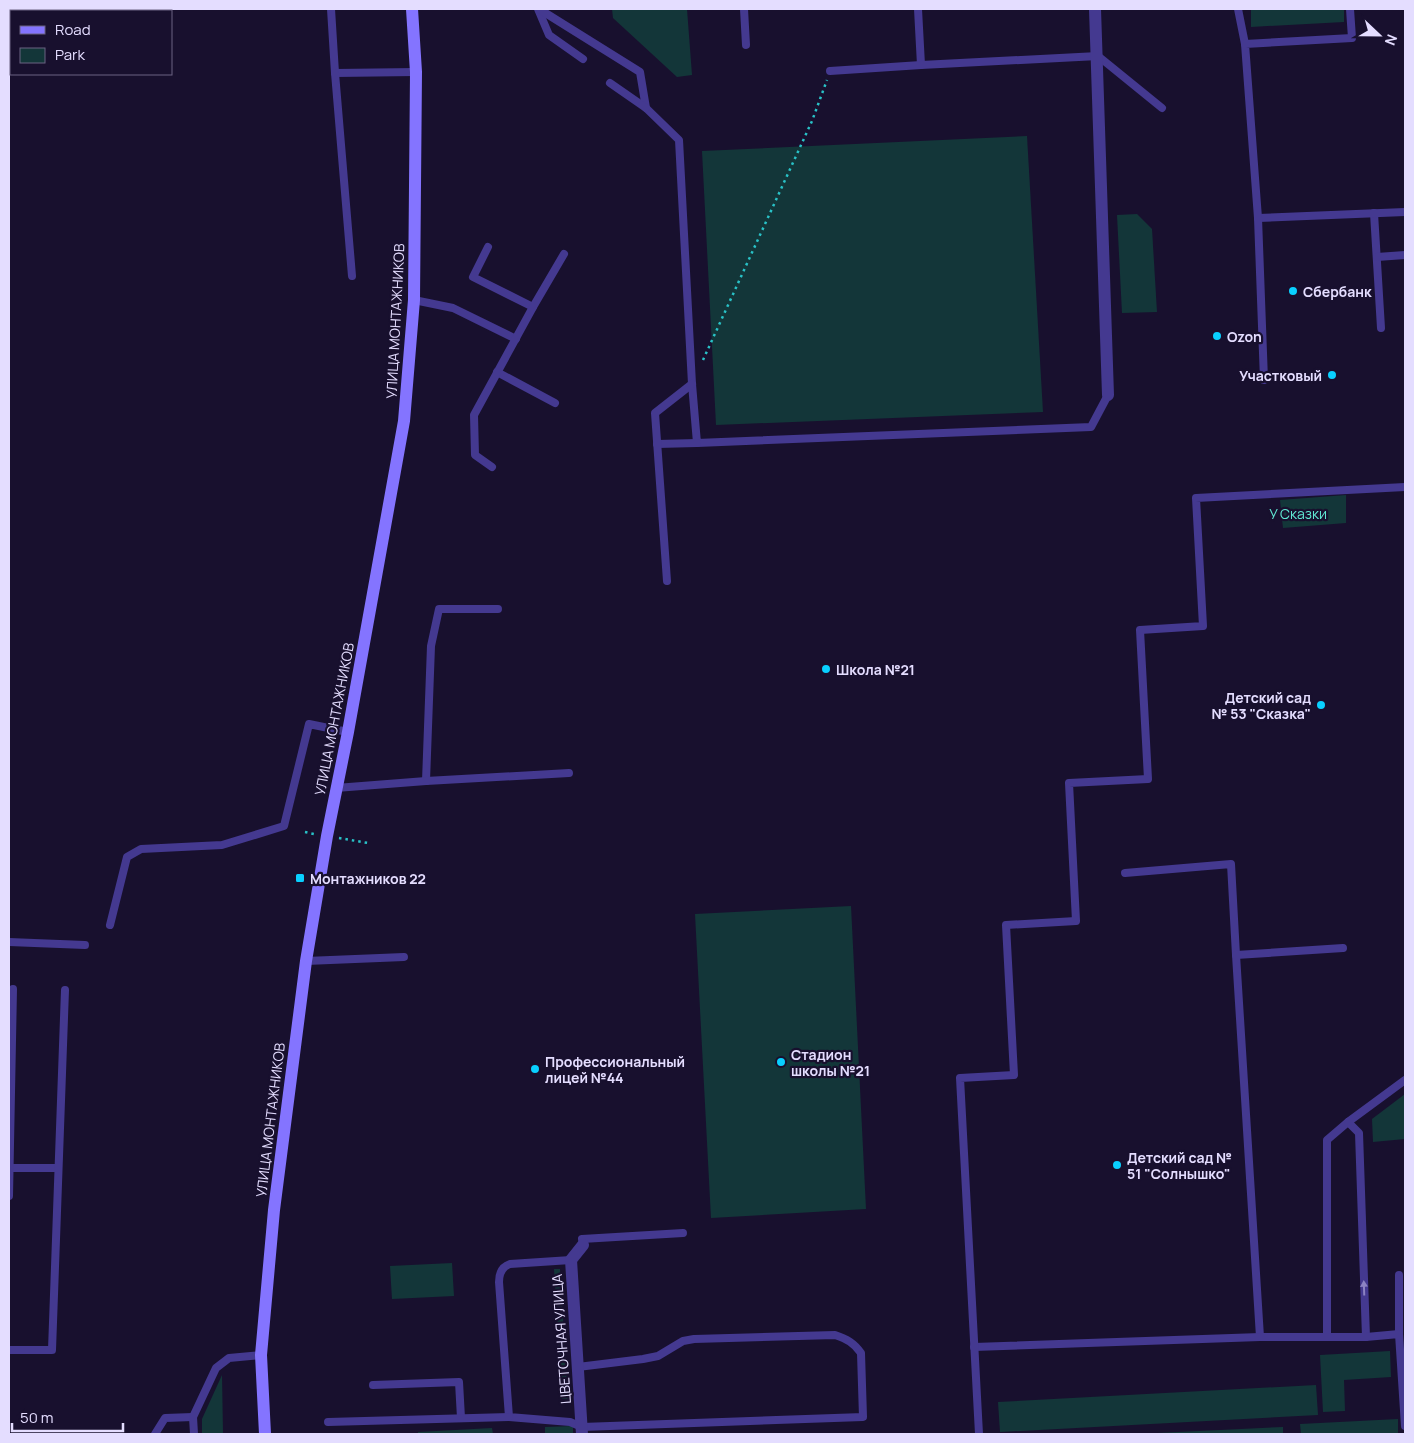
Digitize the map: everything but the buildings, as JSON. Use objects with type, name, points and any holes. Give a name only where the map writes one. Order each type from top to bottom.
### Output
[{"type":"street","name":"УЛИЦА МОНТАЖНИКОВ","points":[[265,1434],[261,1355],[274,1210],[306,961],[327,836],[348,732],[404,420],[414,300],[416,72],[412,9]]},
{"type":"street","points":[[1095,9],[1108,395]]},
{"type":"street","name":"ЦВЕТОЧНАЯ УЛИЦА","points":[[582,1431],[571,1260],[583,1246]]},
{"type":"lane","points":[[331,9],[352,276]]},
{"type":"lane","points":[[538,9],[549,35],[583,59]]},
{"type":"lane","points":[[538,9],[640,72],[646,108]]},
{"type":"lane","points":[[744,9],[746,45]]},
{"type":"lane","points":[[918,9],[921,65]]},
{"type":"lane","points":[[1238,9],[1246,44],[1258,218],[1264,380]]},
{"type":"lane","points":[[1246,44],[1352,38],[1350,9]]},
{"type":"lane","points":[[830,71],[1098,56],[1162,108]]},
{"type":"lane","points":[[335,73],[416,72]]},
{"type":"lane","points":[[610,83],[646,108],[679,140],[696,443]]},
{"type":"lane","points":[[1258,218],[1405,212]]},
{"type":"lane","points":[[1374,213],[1381,328]]},
{"type":"lane","points":[[488,247],[473,278],[533,307]]},
{"type":"lane","points":[[492,467],[475,454],[474,415],[564,254]]},
{"type":"lane","points":[[1377,257],[1405,255]]},
{"type":"lane","points":[[414,300],[453,308],[516,338]]},
{"type":"lane","points":[[497,372],[555,403]]},
{"type":"lane","points":[[667,581],[655,412],[692,384]]},
{"type":"lane","points":[[657,444],[1091,426],[1108,395]]},
{"type":"lane","points":[[979,1434],[960,1078],[1014,1075],[1006,925],[1076,921],[1068,783],[1148,779],[1140,630],[1203,626],[1196,498],[1405,487]]},
{"type":"lane","points":[[426,781],[431,646],[439,609],[498,609]]},
{"type":"lane","points":[[110,925],[127,857],[141,849],[222,845],[284,826],[309,724],[348,732]]},
{"type":"lane","points":[[336,788],[569,773]]},
{"type":"lane","points":[[1125,873],[1231,864],[1260,1337]]},
{"type":"lane","points":[[9,942],[85,945]]},
{"type":"lane","points":[[1236,955],[1343,948]]},
{"type":"lane","points":[[306,961],[404,957]]},
{"type":"lane","points":[[9,1196],[13,990]]},
{"type":"lane","points":[[9,1350],[52,1350],[65,990]]},
{"type":"lane","points":[[1327,1337],[1327,1140],[1405,1080]]},
{"type":"lane","points":[[1348,1122],[1359,1133],[1366,1337]]},
{"type":"lane","points":[[9,1168],[58,1168]]},
{"type":"lane","points":[[583,1246],[582,1239],[683,1233]]},
{"type":"lane","points":[[509,1417],[499,1282],[501,1271],[504,1266],[510,1264],[571,1260]]},
{"type":"lane","points":[[1400,1274],[1399,1334],[1403,1362],[1405,1426]]},
{"type":"lane","points":[[974,1347],[1260,1337],[1366,1337],[1399,1334]]},
{"type":"lane","points":[[328,1422],[509,1417],[570,1422],[582,1431],[863,1417],[861,1353],[855,1344],[846,1338],[835,1335],[694,1338],[683,1341],[658,1356],[578,1367]]},
{"type":"lane","points":[[194,1434],[194,1417],[216,1368],[229,1358],[261,1355]]},
{"type":"lane","points":[[373,1385],[459,1382],[461,1418]]},
{"type":"lane","points":[[155,1434],[165,1418],[194,1417]]},
{"type":"path","points":[[692,384],[812,121],[830,71]]},
{"type":"green space","points":[[612,9],[687,9],[692,75],[677,77],[613,18]]},
{"type":"green space","points":[[1251,9],[1344,9],[1344,22],[1251,27]]},
{"type":"green space","points":[[1027,136],[1043,412],[716,425],[702,151]]},
{"type":"green space","points":[[1137,214],[1152,229],[1157,312],[1122,313],[1117,215]]},
{"type":"green space","name":"У Сказки","points":[[1346,495],[1346,523],[1283,528],[1280,500]]},
{"type":"green space","name":"Стадион школы №21","points":[[851,906],[866,1209],[711,1218],[695,914]]},
{"type":"green space","points":[[1405,1094],[1405,1139],[1373,1142],[1372,1119]]},
{"type":"green space","points":[[452,1263],[454,1296],[392,1299],[390,1266]]},
{"type":"green space","points":[[554,1269],[560,1269],[568,1399],[562,1399]]},
{"type":"green space","points":[[1390,1351],[1391,1377],[1344,1380],[1345,1411],[1323,1412],[1320,1355]]},
{"type":"green space","points":[[222,1375],[223,1434],[202,1434],[202,1419]]},
{"type":"green space","points":[[1316,1385],[1318,1415],[1000,1432],[998,1402]]},
{"type":"green space","points":[[1398,1419],[1398,1434],[1301,1434],[1300,1424]]},
{"type":"green space","points":[[573,1426],[573,1434],[545,1434],[545,1427]]},
{"type":"green space","points":[[1283,1427],[1283,1434],[1136,1434]]},
{"type":"green space","points":[[492,1428],[493,1434],[418,1434],[418,1432]]},
{"type":"place","name":"Сбербанк","points":[[1293,291]]},
{"type":"place","name":"Ozon","points":[[1217,336]]},
{"type":"place","name":"Участковый","points":[[1332,375]]},
{"type":"place","name":"Школа №21","points":[[826,669]]},
{"type":"place","name":"Детский сад № 53 \"Сказка\"","points":[[1321,705]]},
{"type":"place","name":"Монтажников 22","points":[[300,878]]},
{"type":"place","name":"Стадион школы №21","points":[[781,1062]]},
{"type":"place","name":"Профессиональный лицей №44","points":[[535,1069]]},
{"type":"place","name":"Детский сад № 51 \"Солнышко\"","points":[[1117,1165]]}]
